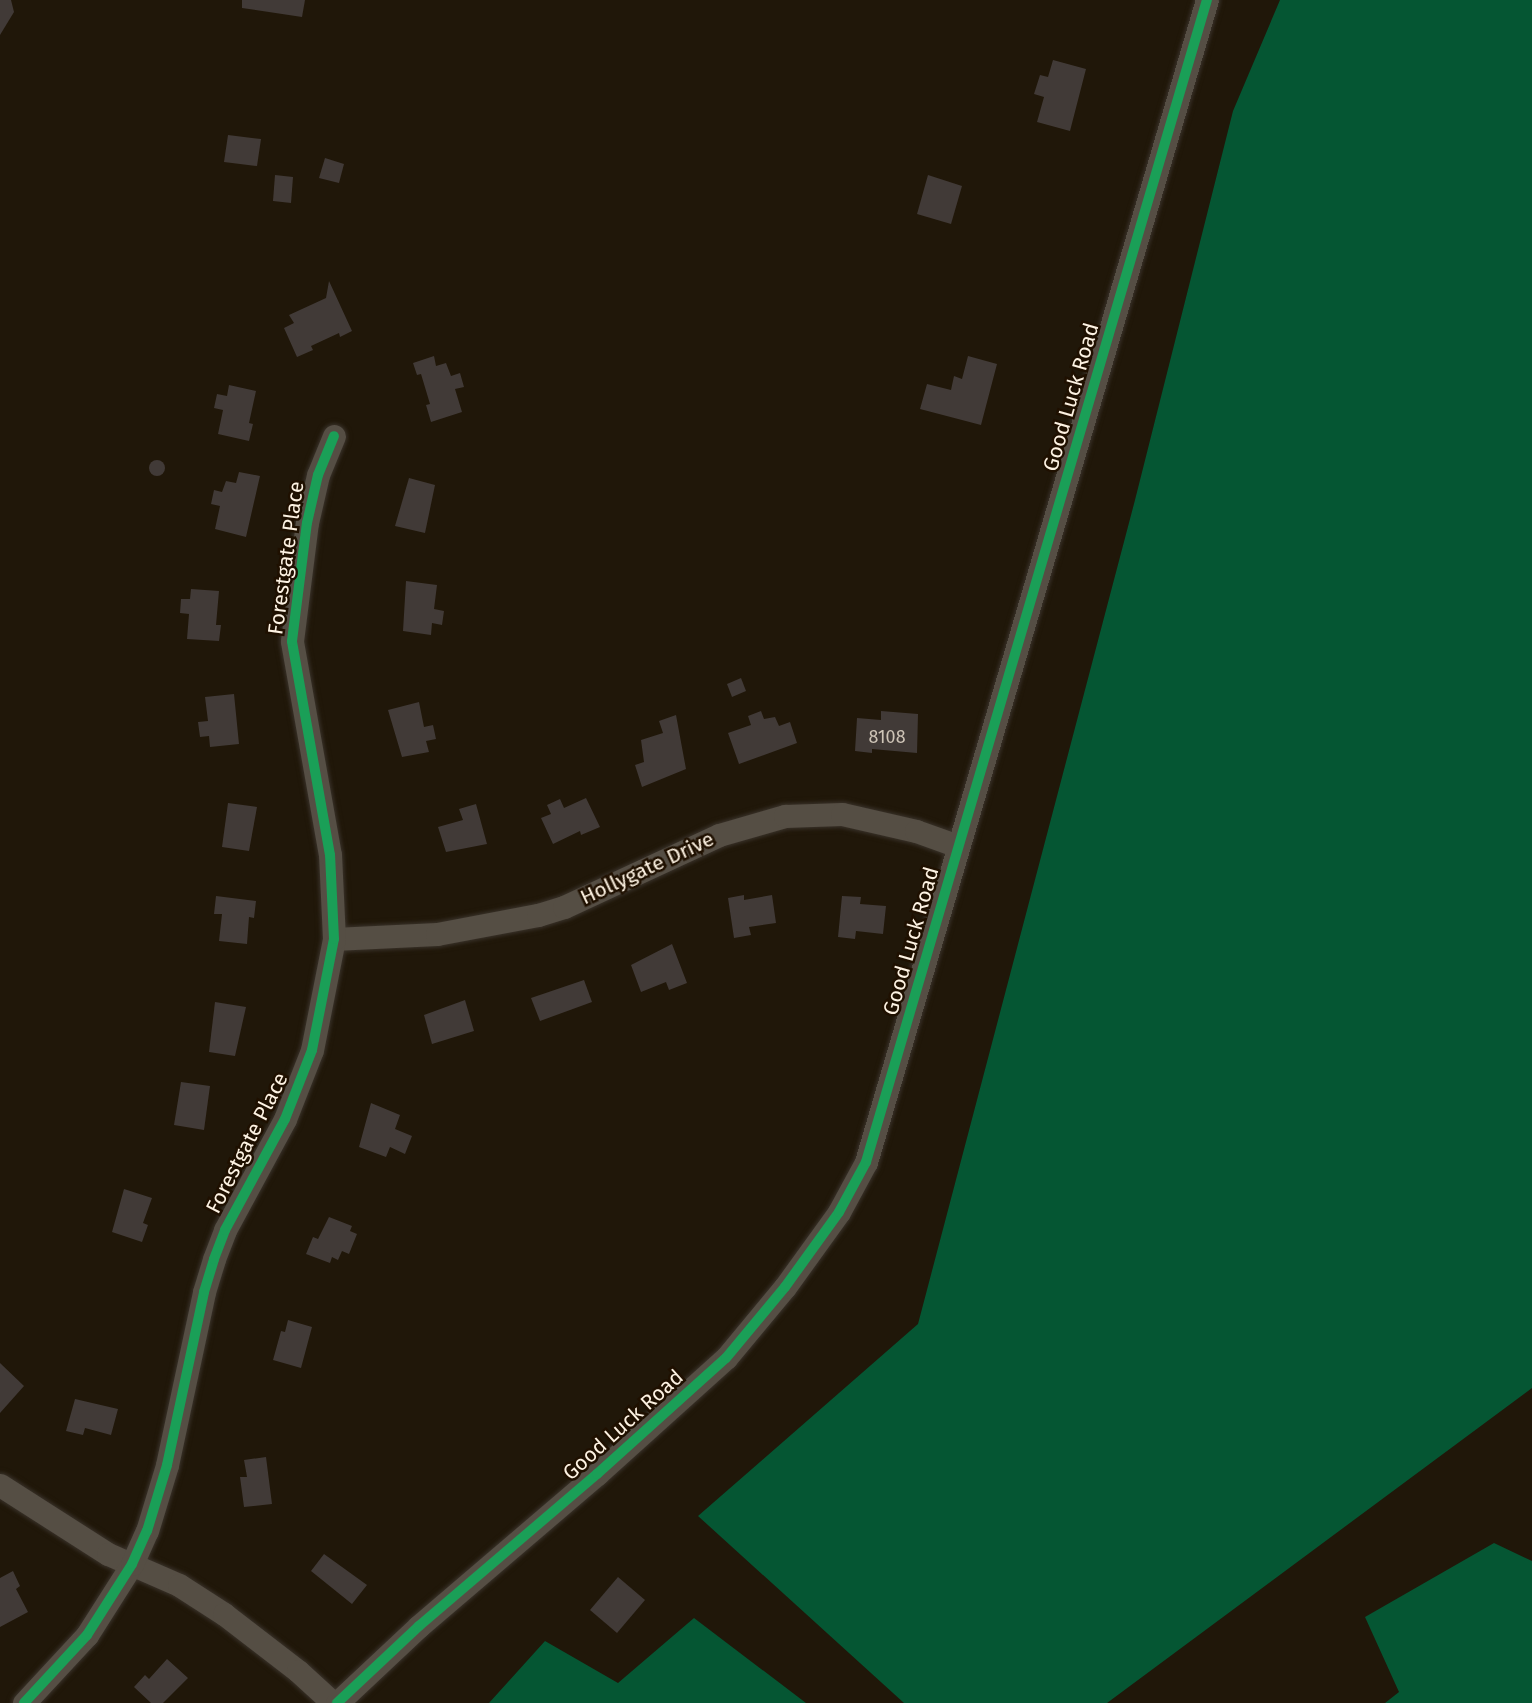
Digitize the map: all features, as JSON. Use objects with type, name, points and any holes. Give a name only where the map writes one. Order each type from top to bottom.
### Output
[{"type":"street","name":"Good Luck Road","points":[[335,1703],[419,1626],[597,1474],[726,1358],[839,1212],[866,1162],[1207,0]]},
{"type":"street","name":"Forestgate Place","points":[[24,1703],[87,1635],[132,1564],[147,1531],[167,1465],[214,1259],[225,1230],[302,1082],[312,1050],[334,939],[330,855],[292,640],[310,511],[318,475],[334,436]]},
{"type":"street","name":"Hollygate Drive","points":[[334,939],[437,934],[538,915],[564,907],[719,835],[785,816],[842,814],[916,831],[958,846]]},
{"type":"street","points":[[0,1485],[97,1547],[179,1585],[224,1614],[335,1703]]},
{"type":"green space","points":[[1280,0],[1532,0],[1532,1388],[1107,1703],[904,1703],[698,1516],[918,1324],[1135,500],[1233,111]]},
{"type":"green space","points":[[1494,1543],[1532,1561],[1532,1703],[1385,1703],[1399,1692],[1365,1617]]},
{"type":"green space","points":[[694,1618],[806,1703],[489,1703],[545,1641],[618,1683]]},
{"type":"building","points":[[0,0],[11,0],[14,12],[0,35]]},
{"type":"building","points":[[242,0],[305,0],[302,17],[242,8]]},
{"type":"building","points":[[1053,60],[1086,69],[1070,131],[1037,122],[1044,97],[1034,94],[1040,75],[1048,77]]},
{"type":"building","points":[[228,135],[261,139],[257,166],[224,162]]},
{"type":"building","points":[[325,158],[344,164],[339,183],[319,178]]},
{"type":"building","points":[[275,175],[293,177],[291,203],[273,201]]},
{"type":"building","points":[[928,175],[962,186],[951,224],[917,214]]},
{"type":"building","points":[[329,281],[352,331],[340,337],[339,333],[311,346],[313,350],[297,357],[284,328],[294,323],[289,315],[326,298]]},
{"type":"building","points":[[434,356],[436,366],[446,363],[451,376],[460,373],[464,387],[455,389],[462,412],[431,422],[426,405],[430,404],[421,374],[417,375],[413,363]]},
{"type":"building","points":[[968,356],[997,364],[981,425],[920,409],[927,384],[951,390],[954,376],[962,379]]},
{"type":"building","points":[[229,385],[256,391],[249,423],[253,424],[249,441],[218,434],[223,410],[214,408],[217,394],[227,396]]},
{"type":"building","points":[[157,460],[163,462],[163,474],[157,476],[151,474],[149,468],[151,462]]},
{"type":"building","points":[[239,472],[260,476],[246,537],[215,529],[220,506],[211,504],[214,490],[222,492],[226,481],[236,483]]},
{"type":"building","points":[[409,478],[435,485],[425,533],[395,526]]},
{"type":"building","points":[[406,581],[437,585],[434,609],[444,611],[442,625],[432,623],[431,635],[403,631]]},
{"type":"building","points":[[191,589],[219,591],[216,625],[221,625],[219,641],[187,639],[189,614],[180,613],[181,599],[190,599]]},
{"type":"building","points":[[741,678],[746,691],[732,697],[727,684]]},
{"type":"building","points":[[234,694],[239,744],[210,747],[209,736],[200,737],[198,722],[208,721],[205,697]]},
{"type":"building","points":[[419,702],[424,727],[433,725],[436,739],[426,741],[429,752],[402,757],[388,710]]},
{"type":"building","points":[[761,711],[764,719],[775,717],[779,726],[790,722],[797,743],[739,764],[728,733],[751,725],[748,716]]},
{"type":"building","points":[[881,711],[918,714],[917,753],[872,749],[872,753],[855,751],[857,718],[881,720]]},
{"type":"building","points":[[676,715],[686,769],[642,787],[635,765],[644,762],[641,740],[663,733],[659,721]]},
{"type":"building","points":[[586,798],[600,827],[581,835],[580,831],[553,844],[541,818],[551,814],[547,805],[560,799],[564,808]]},
{"type":"building","points":[[228,803],[257,807],[249,851],[222,847]]},
{"type":"building","points":[[476,804],[487,844],[446,852],[438,827],[463,820],[459,809]]},
{"type":"building","points":[[744,895],[744,900],[772,895],[776,923],[749,927],[751,935],[734,938],[728,898]]},
{"type":"building","points":[[216,896],[256,901],[254,918],[249,917],[247,944],[219,941],[222,914],[214,914]]},
{"type":"building","points":[[842,896],[861,897],[860,904],[886,906],[883,934],[856,931],[855,939],[838,937]]},
{"type":"building","points":[[672,944],[687,983],[669,990],[666,982],[641,992],[631,965]]},
{"type":"building","points":[[584,980],[592,1002],[540,1021],[531,998]]},
{"type":"building","points":[[465,1000],[474,1031],[432,1044],[424,1015]]},
{"type":"building","points":[[215,1002],[246,1007],[235,1056],[209,1052]]},
{"type":"building","points":[[181,1082],[210,1086],[204,1130],[174,1125]]},
{"type":"building","points":[[371,1103],[400,1115],[395,1129],[412,1136],[405,1154],[390,1147],[386,1157],[359,1147]]},
{"type":"building","points":[[124,1189],[152,1198],[143,1223],[148,1225],[142,1242],[112,1232]]},
{"type":"building","points":[[329,1217],[352,1226],[350,1231],[357,1234],[349,1254],[342,1251],[338,1260],[332,1257],[330,1263],[306,1254],[313,1237],[318,1239]]},
{"type":"building","points":[[288,1320],[312,1327],[301,1368],[273,1360],[281,1331],[285,1332]]},
{"type":"building","points":[[0,1363],[24,1386],[0,1413]]},
{"type":"building","points":[[75,1399],[118,1409],[111,1435],[85,1428],[83,1435],[66,1431]]},
{"type":"building","points":[[266,1457],[272,1504],[244,1507],[240,1477],[247,1477],[244,1460]]},
{"type":"building","points":[[324,1554],[367,1585],[352,1604],[311,1571]]},
{"type":"building","points":[[13,1571],[20,1586],[16,1589],[28,1612],[0,1627],[0,1578]]},
{"type":"building","points":[[618,1577],[645,1600],[617,1633],[590,1610]]},
{"type":"building","points":[[167,1659],[188,1678],[163,1703],[151,1703],[134,1687],[145,1675],[149,1679]]},
{"type":"cycle path","points":[[337,1703],[419,1626],[597,1474],[726,1358],[785,1287],[839,1212],[866,1162],[1207,0]]},
{"type":"cycle path","points":[[24,1703],[87,1635],[132,1564],[147,1531],[167,1465],[204,1292],[214,1259],[225,1230],[285,1119],[312,1050],[334,939],[330,855],[292,641],[307,523],[318,475],[334,436]]}]
